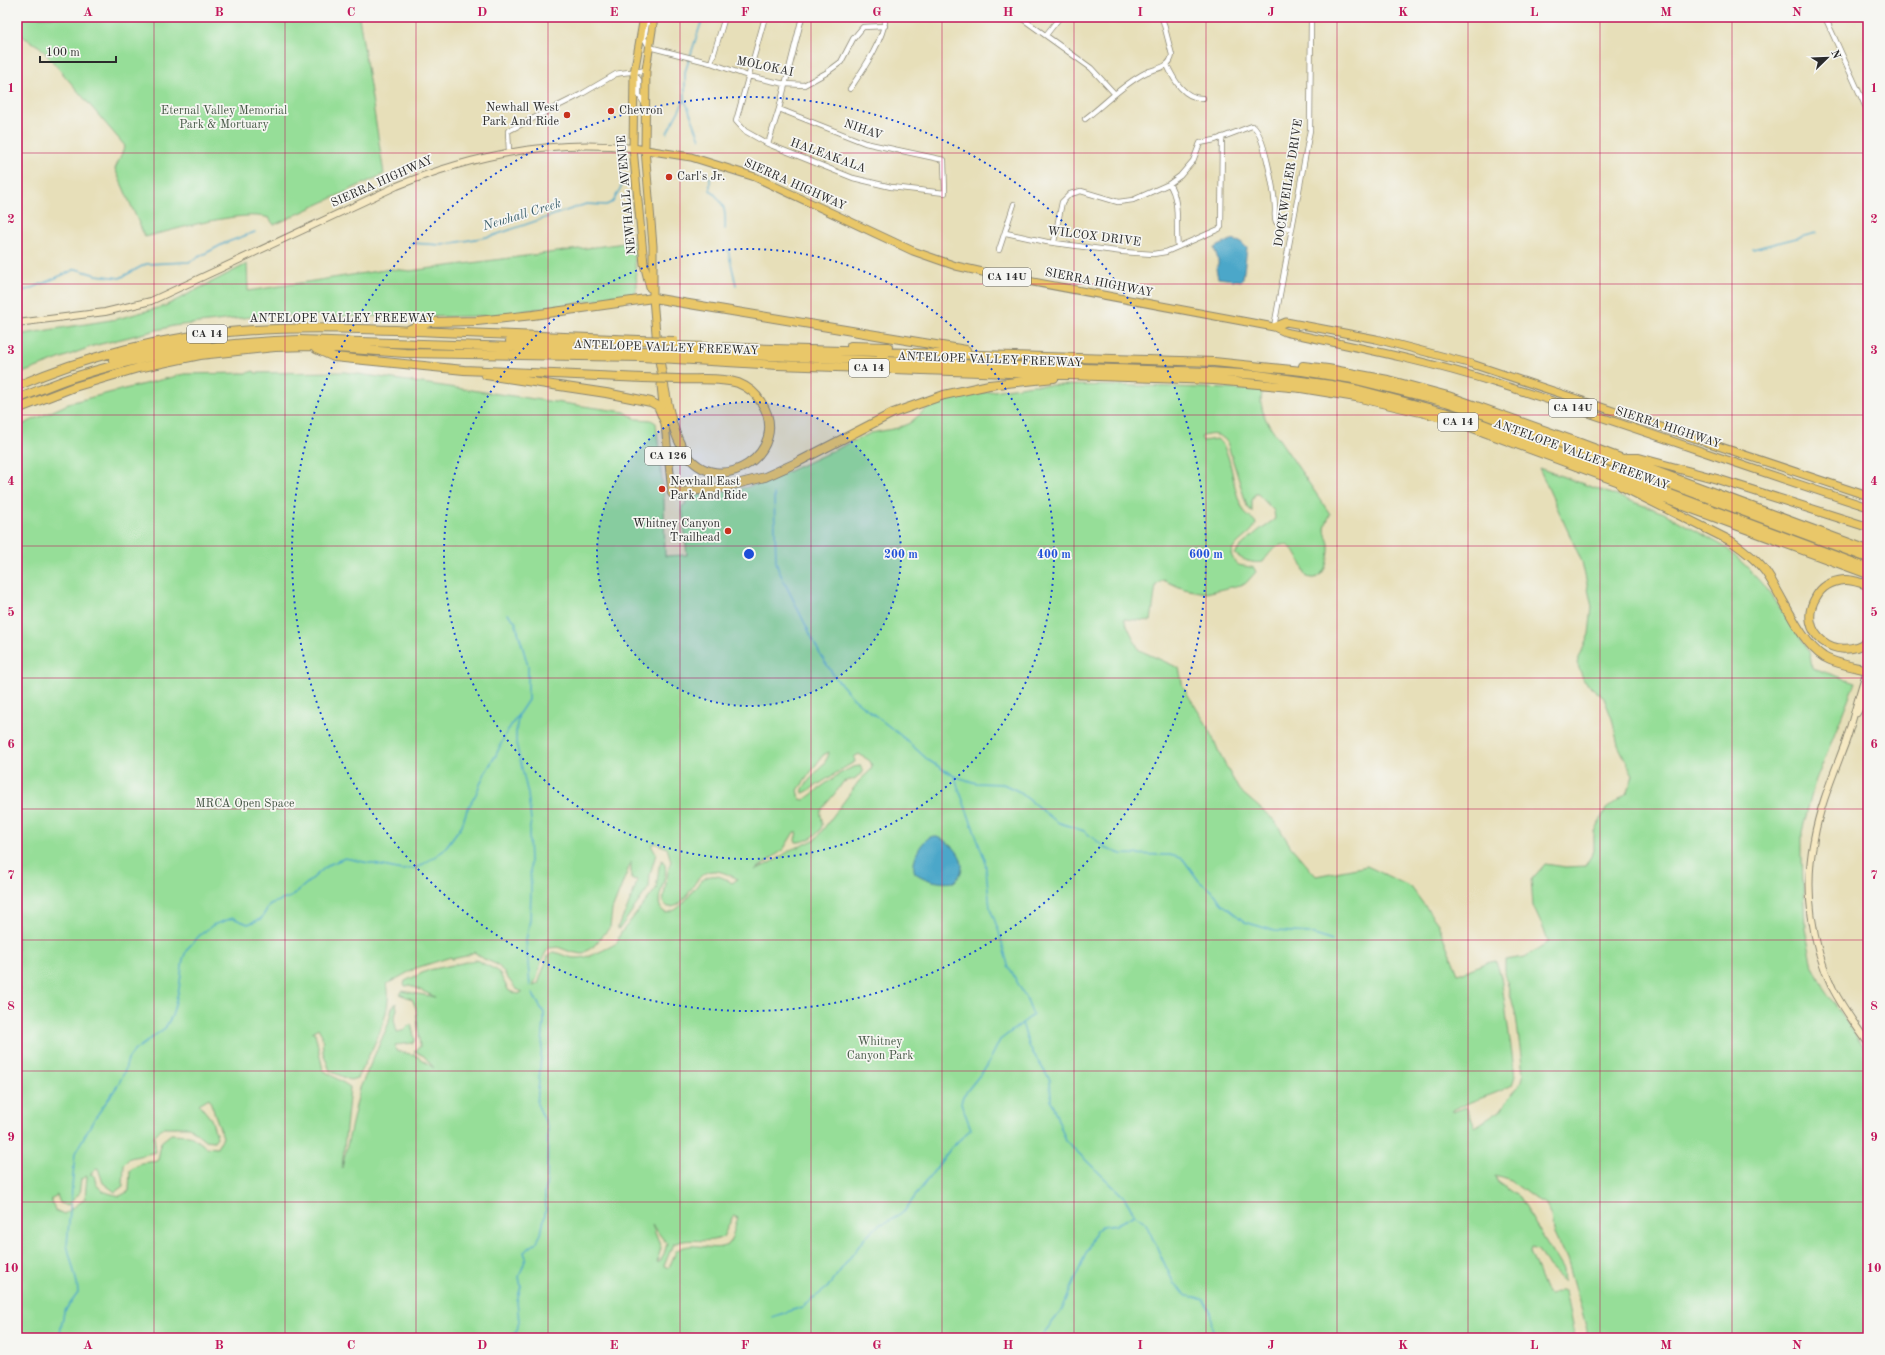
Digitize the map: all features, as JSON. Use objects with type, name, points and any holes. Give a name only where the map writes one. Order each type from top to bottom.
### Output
[{"type":"highway","points":[[405,331],[430,322],[477,321],[533,316],[653,298],[966,350]]},
{"type":"highway","name":"ANTELOPE VALLEY FREEWAY","points":[[17,386],[66,367],[111,354],[197,336],[248,330],[322,329],[405,331],[675,350],[966,350],[1199,357],[1328,369],[1388,380],[1448,396],[1620,457],[1868,550]]},
{"type":"highway","points":[[17,394],[53,379],[124,357],[194,343],[229,339],[307,335],[640,348]]},
{"type":"highway","points":[[17,399],[70,378],[136,360],[186,350],[261,341],[314,340],[640,348]]},
{"type":"highway","points":[[310,346],[334,357],[464,370],[643,378],[678,379],[731,382],[746,387],[758,398],[766,412],[769,428],[768,436],[761,451],[744,468],[728,472],[712,471],[697,465],[685,453],[675,429],[658,351]]},
{"type":"highway","name":"ANTELOPE VALLEY FREEWAY","points":[[17,409],[53,394],[94,380],[200,355],[310,346],[405,352],[640,348],[675,350],[778,365],[1198,379],[1259,384],[1301,388],[1362,399],[1446,418],[1868,574]]},
{"type":"highway","points":[[675,350],[1257,363],[1353,379],[1417,394],[1485,415],[1868,558]]},
{"type":"highway","points":[[675,350],[1258,375],[1309,381],[1360,390],[1467,418],[1868,568]]},
{"type":"highway","points":[[464,370],[482,375],[606,393],[651,402],[658,406],[664,420]]},
{"type":"highway","points":[[672,493],[720,488],[765,477],[796,463],[893,413],[926,400],[989,385],[1049,380],[1063,375]]},
{"type":"highway","points":[[1620,457],[1639,458],[1717,479],[1868,527]]},
{"type":"highway","points":[[1608,478],[1629,492],[1731,541],[1755,559],[1765,571],[1802,633],[1816,651],[1831,660],[1868,669]]},
{"type":"highway","points":[[1868,585],[1845,580],[1830,583],[1819,592],[1810,613],[1813,629],[1818,637],[1833,647],[1841,649],[1850,648],[1859,646],[1868,641]]},
{"type":"main road","name":"NEWHALL AVENUE","points":[[644,17],[634,73],[632,148],[644,264],[653,298]]},
{"type":"main road","name":"NEWHALL AVENUE","points":[[654,17],[646,70],[644,103],[645,149],[653,246],[653,298],[672,493]]},
{"type":"main road","name":"SIERRA HIGHWAY","points":[[17,323],[117,310],[151,301],[397,186],[447,166],[509,152],[539,148],[592,144],[645,149],[691,157],[755,177],[913,251],[956,266],[996,275],[1274,327],[1284,332],[1373,350],[1495,382],[1868,507]]},
{"type":"main road","name":"SIERRA HIGHWAY","points":[[1274,327],[1286,322],[1361,336],[1472,364],[1868,496]]},
{"type":"main road","points":[[1868,669],[1851,725],[1820,815],[1811,859],[1809,890],[1812,916],[1826,973],[1841,1003],[1868,1043]]},
{"type":"main road","points":[[1851,725],[1868,692]]},
{"type":"street","points":[[648,17],[644,38],[649,46]]},
{"type":"street","points":[[711,63],[725,17]]},
{"type":"street","points":[[748,76],[765,17]]},
{"type":"street","points":[[768,144],[779,109],[802,17]]},
{"type":"street","points":[[850,89],[866,65],[885,26],[886,17]]},
{"type":"street","points":[[1020,17],[1091,68],[1114,93]]},
{"type":"street","points":[[1046,35],[1060,17]]},
{"type":"street","points":[[1085,119],[1103,106],[1114,93],[1129,82],[1147,72],[1167,65],[1171,61],[1172,55],[1162,17]]},
{"type":"street","name":"DOCKWEILER DRIVE","points":[[1274,327],[1310,130],[1311,17]]},
{"type":"street","points":[[1825,17],[1868,112]]},
{"type":"street","name":"MOLOKAI","points":[[649,46],[695,60],[711,63],[748,76],[785,84],[804,84],[826,73],[841,62],[853,39],[863,27],[885,26]]},
{"type":"street","points":[[1167,65],[1172,75],[1188,96],[1194,99],[1202,98]]},
{"type":"street","points":[[509,152],[508,131],[580,95],[616,74],[634,73],[646,70]]},
{"type":"street","points":[[634,73],[639,80],[639,95],[644,103]]},
{"type":"street","name":"HALEAKALA","points":[[748,76],[736,121],[745,131],[768,144],[853,178],[891,187],[946,194]]},
{"type":"street","name":"NIHAV","points":[[779,109],[865,142],[944,160],[946,194]]},
{"type":"street","points":[[1054,242],[1062,202],[1070,194],[1081,191],[1122,203],[1133,200],[1168,184],[1180,176],[1190,164],[1198,144],[1252,126],[1258,130],[1272,184],[1276,222],[1282,226],[1292,228]]},
{"type":"street","name":"WILCOX DRIVE","points":[[1006,233],[1029,239],[1123,252],[1154,254],[1166,252],[1219,229],[1221,226],[1222,137]]},
{"type":"street","points":[[1168,184],[1176,201],[1176,231],[1178,247]]},
{"type":"street","points":[[999,250],[1006,233],[1014,204]]},
{"type":"green space","name":"Eternal Valley Memorial Park & Mortuary","points":[[17,17],[359,17],[384,174],[274,225],[269,218],[243,216],[226,218],[145,237],[115,169],[125,146],[40,47],[17,33]]},
{"type":"green space","points":[[633,242],[637,286],[633,295],[489,316],[416,317],[268,315],[173,326],[93,346],[17,375],[17,335],[117,319],[165,306],[247,264],[248,291],[391,269],[410,271]]},
{"type":"green space","points":[[254,371],[255,373],[344,372],[625,412],[636,419],[651,420],[656,423],[664,500],[665,556],[687,555],[682,506],[686,504],[685,500],[688,496],[739,489],[766,482],[871,433],[898,428],[910,423],[926,409],[938,403],[967,395],[1033,385],[1143,386],[1263,390],[1261,398],[1263,413],[1266,420],[1330,514],[1325,529],[1329,544],[1329,555],[1322,573],[1313,578],[1307,577],[1295,552],[1290,547],[1285,545],[1278,546],[1263,562],[1248,561],[1235,554],[1240,547],[1258,531],[1275,519],[1274,511],[1258,494],[1255,494],[1252,501],[1252,512],[1247,506],[1227,442],[1218,435],[1208,435],[1201,437],[1203,441],[1217,439],[1225,449],[1240,502],[1246,514],[1256,524],[1236,545],[1231,554],[1237,564],[1254,568],[1256,572],[1245,584],[1206,593],[1184,589],[1163,580],[1156,585],[1151,621],[1124,619],[1139,650],[1179,668],[1183,687],[1210,730],[1220,755],[1239,790],[1275,821],[1291,847],[1316,876],[1367,866],[1411,887],[1438,924],[1458,974],[1486,963],[1496,961],[1501,977],[1515,1076],[1512,1085],[1505,1089],[1453,1110],[1453,1112],[1466,1107],[1475,1127],[1500,1111],[1520,1084],[1523,1073],[1516,1016],[1505,974],[1505,960],[1525,957],[1548,942],[1533,906],[1531,880],[1545,864],[1566,867],[1585,866],[1594,851],[1594,834],[1605,810],[1628,792],[1633,775],[1618,745],[1612,719],[1604,698],[1584,681],[1577,663],[1589,634],[1592,607],[1582,562],[1539,468],[1664,513],[1725,547],[1748,568],[1770,593],[1809,650],[1812,668],[1855,682],[1813,788],[1802,832],[1802,858],[1805,929],[1813,966],[1823,987],[1868,1054],[1868,1338],[1587,1338],[1587,1329],[1567,1259],[1554,1231],[1552,1217],[1546,1204],[1535,1199],[1511,1181],[1495,1176],[1497,1182],[1519,1197],[1563,1270],[1564,1282],[1548,1267],[1538,1250],[1531,1248],[1530,1252],[1547,1294],[1551,1295],[1562,1290],[1565,1292],[1575,1338],[17,1338],[17,427],[73,402],[184,374],[247,373]],"holes":[[[829,752],[824,763],[805,785],[803,793],[855,762],[854,757],[859,754],[870,761],[872,766],[871,770],[859,781],[816,839],[792,849],[776,860],[755,870],[783,850],[794,832],[797,832],[796,842],[805,841],[814,836],[822,825],[822,809],[836,793],[843,782],[854,779],[863,772],[861,766],[855,767],[832,779],[804,800],[800,799],[798,790],[823,755]],[[655,843],[667,848],[671,861],[663,902],[668,907],[675,906],[681,902],[695,883],[705,873],[719,871],[738,879],[732,883],[720,877],[710,876],[703,880],[676,909],[666,913],[661,909],[659,903],[665,873],[665,866],[662,860],[659,867],[656,889],[620,934],[617,943],[597,953],[580,958],[569,957],[553,952],[548,956],[538,984],[533,986],[544,956],[549,948],[558,947],[582,954],[594,946],[610,927],[612,910],[631,862],[631,879],[638,880],[627,909],[618,926],[618,929],[620,928],[649,887],[650,874],[656,854],[651,845]],[[474,952],[484,959],[498,965],[516,989],[523,992],[518,994],[509,991],[498,971],[476,960],[429,970],[405,981],[404,985],[410,985],[435,997],[402,991],[399,994],[412,999],[416,1008],[420,1047],[414,1051],[424,1056],[434,1068],[415,1055],[396,1051],[395,1045],[413,1043],[415,1040],[411,1024],[402,1031],[397,1032],[394,1020],[397,1009],[396,1003],[392,1008],[388,1025],[360,1088],[342,1168],[350,1087],[323,1070],[315,1033],[312,1032],[318,1028],[322,1035],[323,1052],[330,1071],[350,1080],[357,1078],[380,1032],[387,1007],[387,984],[416,968],[451,957],[452,959],[466,956]],[[209,1098],[223,1137],[217,1148],[206,1147],[189,1135],[171,1134],[161,1142],[158,1161],[141,1163],[130,1170],[129,1191],[120,1196],[99,1188],[95,1181],[94,1175],[90,1174],[98,1168],[103,1183],[115,1192],[123,1186],[124,1164],[130,1158],[156,1152],[154,1136],[163,1127],[189,1127],[205,1140],[214,1141],[217,1137],[211,1119],[199,1104]],[[87,1176],[85,1199],[64,1214],[55,1210],[51,1199],[57,1195],[60,1203],[67,1206],[79,1194],[81,1179]],[[733,1216],[738,1218],[728,1245],[715,1248],[695,1246],[682,1248],[676,1251],[669,1268],[664,1266],[673,1244],[686,1241],[705,1241],[723,1237]],[[652,1225],[667,1244],[664,1254],[658,1263],[661,1248]]]},
{"type":"water","points":[[1231,240],[1241,242],[1247,248],[1243,279],[1241,281],[1218,278],[1216,269],[1218,261],[1214,248]]},
{"type":"water","points":[[933,836],[948,842],[958,854],[962,868],[960,875],[954,882],[944,883],[934,881],[915,873],[915,857],[924,842]]},
{"type":"waterway","name":"Newhall Creek","points":[[667,133],[685,99],[685,72],[703,17]]},
{"type":"waterway","points":[[685,100],[700,139]]},
{"type":"waterway","points":[[710,176],[710,190],[719,199],[724,207],[725,229]]},
{"type":"waterway","name":"Newhall Creek","points":[[411,243],[442,245],[492,236],[586,204],[606,205],[613,202],[624,181]]},
{"type":"waterway","name":"Newhall Creek","points":[[17,292],[30,289],[76,269],[96,275],[120,278],[146,264],[189,262],[225,243],[255,232]]},
{"type":"waterway","points":[[1753,249],[1816,233]]},
{"type":"waterway","points":[[728,250],[736,285]]},
{"type":"waterway","points":[[772,1317],[802,1307],[827,1288],[865,1238],[879,1225],[893,1219],[905,1210],[951,1148],[971,1129],[961,1103],[963,1096],[987,1066],[1000,1040],[1033,1015],[1028,1002],[1008,965],[999,932],[990,908],[985,860],[954,776],[928,760],[904,738],[854,699],[835,677],[821,656],[778,569],[776,561],[774,494]]},
{"type":"waterway","points":[[59,1338],[64,1312],[78,1293],[77,1283],[67,1245],[75,1153],[93,1121],[118,1085],[124,1073],[128,1059],[134,1051],[165,1028],[172,1016],[179,989],[183,959],[187,949],[200,935],[213,925],[233,918],[248,924],[261,919],[270,904],[291,897],[328,865],[345,858],[402,870],[419,867],[443,851],[462,825],[467,810],[506,733],[528,700],[528,666],[515,621],[508,614]]},
{"type":"waterway","points":[[519,713],[516,730],[516,743],[528,794],[531,821],[529,833],[531,892],[530,920],[526,940],[530,986]]},
{"type":"waterway","points":[[954,776],[976,783],[1003,784],[1018,791],[1057,822],[1084,831],[1107,849],[1121,854],[1170,855],[1183,859],[1199,881],[1215,894],[1221,903],[1245,922],[1275,931],[1309,933],[1332,941]]},
{"type":"waterway","points":[[509,1338],[517,1331],[519,1321],[517,1301],[521,1286],[519,1277],[526,1258],[524,1252],[536,1243],[541,1234],[546,1209],[545,1194],[547,1178],[548,1127],[537,1104],[544,1013],[532,993]]},
{"type":"waterway","points":[[1022,1023],[1030,1048],[1050,1080],[1051,1101],[1066,1141],[1124,1197],[1135,1215],[1145,1222],[1174,1284],[1187,1296],[1204,1300],[1210,1310],[1212,1329],[1217,1338]]},
{"type":"waterway","points":[[1040,1338],[1062,1310],[1095,1232],[1102,1226],[1117,1224],[1135,1215]]},
{"type":"place","name":"Chevron","points":[[611,111]]},
{"type":"place","name":"Newhall West Park And Ride","points":[[567,115]]},
{"type":"place","name":"Carl's Jr.","points":[[669,177]]},
{"type":"place","name":"Newhall East Park And Ride","points":[[662,489]]},
{"type":"place","name":"Whitney Canyon Trailhead","points":[[728,531]]},
{"type":"park label","name":"MRCA Open Space","points":[[245,804]]},
{"type":"park label","name":"Whitney Canyon Park","points":[[880,1049]]}]
